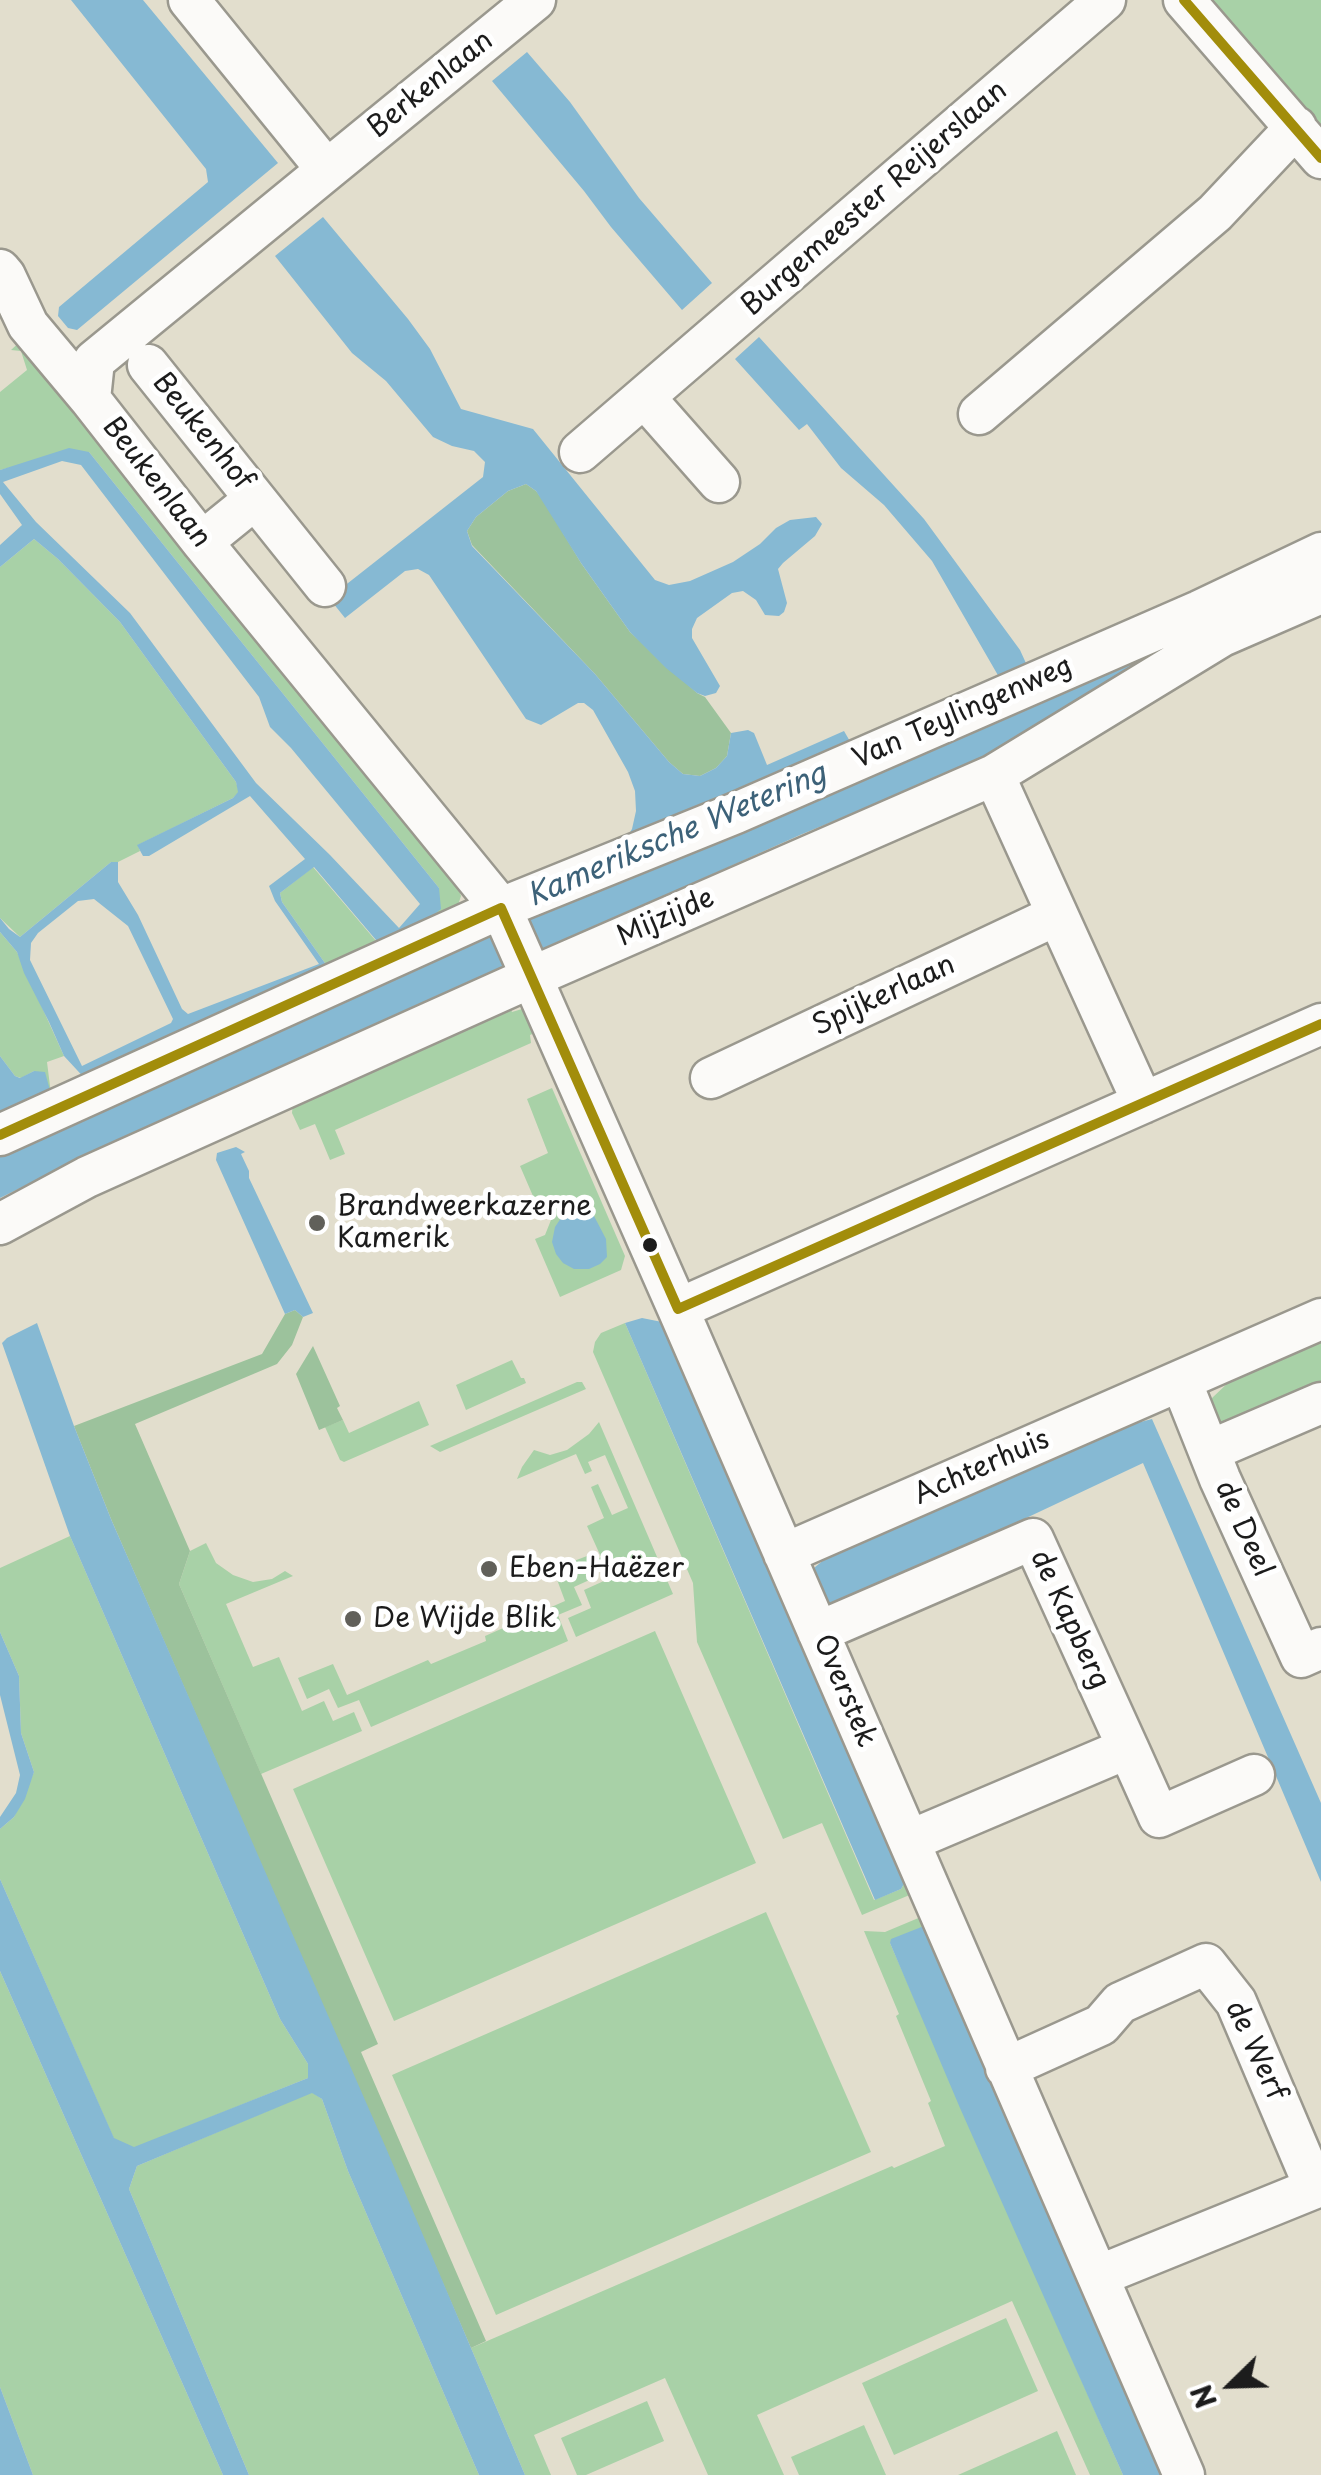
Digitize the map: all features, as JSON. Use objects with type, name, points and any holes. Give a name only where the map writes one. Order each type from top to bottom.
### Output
[{"type":"street","points":[[189,0],[327,170]]},
{"type":"street","name":"Berkenlaan","points":[[327,170],[535,0]]},
{"type":"street","name":"Burgemeester Reijerslaan","points":[[580,452],[1105,0]]},
{"type":"street","points":[[979,414],[1215,214],[1308,142],[1184,0]]},
{"type":"street","name":"Beukenlaan","points":[[327,170],[94,360],[90,399],[503,913]]},
{"type":"street","points":[[0,270],[28,325],[90,399]]},
{"type":"street","name":"Beukenhof","points":[[148,365],[324,586]]},
{"type":"street","points":[[644,397],[719,482]]},
{"type":"street","name":"Beukenhof","points":[[202,542],[255,500]]},
{"type":"street","name":"Van Teylingenweg","points":[[12,1130],[1199,611],[1321,553]]},
{"type":"street","name":"Mijzijde","points":[[0,1224],[87,1177],[530,973],[994,776],[1222,636],[1321,593]]},
{"type":"street","points":[[994,776],[1144,1102]]},
{"type":"street","name":"Overstek","points":[[503,913],[1184,2475]]},
{"type":"street","name":"Spijkerlaan","points":[[711,1078],[1057,915]]},
{"type":"street","points":[[678,1309],[1321,1024]]},
{"type":"street","name":"Achterhuis","points":[[784,1554],[1321,1319]]},
{"type":"street","name":"de Deel","points":[[1180,1381],[1300,1656],[1321,1648]]},
{"type":"street","points":[[1209,1451],[1321,1403]]},
{"type":"street","name":"de Kapberg","points":[[818,1632],[1032,1539],[1159,1817],[1254,1775]]},
{"type":"street","points":[[909,1841],[1128,1748]]},
{"type":"street","name":"de Werf","points":[[1006,2068],[1101,2026],[1120,2003],[1206,1964],[1236,2002],[1318,2194],[1098,2276]]},
{"type":"green space","points":[[1211,0],[1321,0],[1321,127],[1307,111]]},
{"type":"green space","points":[[25,337],[455,879],[461,896],[456,911],[419,938],[439,888],[89,452],[0,470],[0,392],[27,370],[21,351],[11,350]]},
{"type":"green space","points":[[526,484],[544,501],[581,563],[630,632],[705,697],[731,733],[727,756],[716,768],[700,776],[683,774],[669,762],[595,674],[472,545],[467,531],[476,517],[508,491]]},
{"type":"green space","points":[[34,539],[120,622],[236,782],[239,792],[138,845],[140,851],[111,862],[20,937],[0,918],[0,567]]},
{"type":"green space","points":[[313,867],[376,941],[327,966],[282,902],[280,893]]},
{"type":"green space","points":[[0,932],[17,952],[64,1056],[47,1062],[51,1094],[34,1071],[21,1078],[15,1076],[0,1056]]},
{"type":"green space","points":[[507,997],[512,1012],[529,1012],[537,1032],[530,1035],[531,1043],[335,1130],[345,1154],[330,1160],[315,1124],[300,1130],[292,1113],[293,1102]]},
{"type":"green space","points":[[552,1088],[625,1256],[621,1270],[560,1297],[535,1239],[545,1235],[551,1220],[543,1201],[536,1203],[520,1166],[548,1153],[527,1099]]},
{"type":"green space","points":[[295,1310],[303,1317],[292,1345],[277,1364],[135,1424],[190,1551],[179,1584],[378,2044],[361,2052],[486,2341],[471,2348],[74,1426],[262,1354],[285,1314]]},
{"type":"green space","points":[[625,1323],[874,1900],[901,1889],[905,1882],[919,1891],[862,1915],[822,1823],[783,1839],[697,1642],[693,1583],[593,1352],[601,1333]]},
{"type":"green space","points":[[1321,1342],[1321,1388],[1230,1426],[1220,1424],[1212,1398],[1231,1380]]},
{"type":"green space","points":[[313,1346],[343,1420],[319,1430],[296,1374]]},
{"type":"green space","points":[[512,1360],[526,1383],[466,1410],[456,1385]]},
{"type":"green space","points":[[582,1382],[586,1389],[440,1452],[430,1446]]},
{"type":"green space","points":[[419,1401],[429,1425],[344,1462],[340,1460],[325,1427],[343,1420],[349,1433]]},
{"type":"green space","points":[[599,1422],[673,1594],[576,1637],[568,1618],[591,1608],[584,1590],[606,1580],[587,1526],[604,1518],[591,1487],[598,1484],[612,1515],[628,1508],[605,1455],[588,1462],[592,1471],[585,1474],[576,1454],[517,1479],[534,1450],[550,1455],[567,1450]]},
{"type":"green space","points":[[70,1536],[280,2019],[308,2064],[308,2078],[134,2148],[114,2139],[0,1879],[0,1829],[14,1817],[34,1772],[21,1733],[19,1676],[0,1632],[0,1568]]},
{"type":"green space","points":[[206,1543],[216,1563],[233,1575],[253,1582],[272,1579],[285,1571],[293,1576],[226,1604],[253,1667],[279,1657],[302,1711],[324,1701],[333,1721],[354,1712],[362,1731],[261,1774],[179,1584],[190,1551]]},
{"type":"green space","points":[[587,1556],[596,1577],[574,1587],[582,1605],[558,1615],[568,1641],[371,1727],[359,1700],[338,1708],[329,1689],[307,1699],[298,1678],[333,1664],[347,1695],[428,1660],[431,1664],[486,1641],[485,1636],[565,1601],[553,1569]]},
{"type":"green space","points":[[655,1631],[756,1863],[394,2021],[293,1789]]},
{"type":"green space","points":[[766,1912],[871,2152],[496,2315],[392,2075]]},
{"type":"green space","points":[[928,1914],[932,1923],[890,1943],[1123,2475],[1090,2475],[1012,2301],[757,2415],[784,2475],[708,2475],[665,2378],[534,2435],[551,2475],[525,2475],[471,2348],[945,2146],[896,2016],[899,2014],[864,1931],[885,1932]]},
{"type":"green space","points":[[0,1971],[223,2475],[33,2475],[0,2387]]},
{"type":"green space","points":[[312,2092],[322,2099],[348,2171],[479,2475],[249,2475],[129,2189],[137,2166]]},
{"type":"green space","points":[[1006,2318],[1038,2391],[894,2455],[862,2383]]},
{"type":"green space","points":[[647,2401],[664,2441],[586,2475],[577,2475],[561,2438]]},
{"type":"green space","points":[[864,2425],[886,2475],[799,2475],[791,2457]]},
{"type":"green space","points":[[1057,2431],[1076,2475],[958,2475]]},
{"type":"water","points":[[71,0],[143,0],[278,163],[77,330],[68,328],[58,316],[59,307],[208,182],[206,169]]},
{"type":"water","points":[[527,52],[570,102],[639,198],[712,283],[682,310],[492,81]]},
{"type":"water","points":[[323,217],[430,349],[461,409],[533,429],[655,580],[669,585],[690,581],[733,562],[790,520],[816,517],[822,524],[815,536],[778,569],[787,603],[779,616],[765,615],[756,600],[743,591],[732,593],[697,618],[692,638],[720,686],[716,693],[705,696],[666,668],[630,632],[536,491],[526,484],[508,491],[476,517],[467,531],[472,546],[595,674],[669,762],[683,774],[700,776],[716,768],[727,756],[731,733],[748,730],[754,733],[767,765],[844,731],[855,750],[619,850],[632,829],[635,791],[593,710],[578,703],[541,725],[526,719],[429,575],[418,569],[405,571],[345,618],[329,598],[483,477],[485,462],[474,451],[433,437],[386,381],[352,353],[275,256]]},
{"type":"water","points":[[759,337],[924,519],[1020,650],[1030,672],[1003,684],[932,561],[884,505],[841,468],[807,424],[799,430],[735,359]]},
{"type":"water","points":[[69,448],[89,452],[439,888],[441,909],[406,937],[89,1083],[64,1056],[17,952],[0,932],[0,918],[20,937],[111,862],[118,862],[118,882],[188,1014],[319,964],[275,901],[269,886],[305,859],[250,796],[143,856],[137,845],[233,798],[238,792],[236,782],[120,622],[58,559],[34,539],[0,567],[0,545],[22,525],[0,494],[0,470]],"holes":[[[62,461],[81,465],[259,697],[270,727],[420,904],[399,928],[256,783],[130,613],[36,522],[3,482]],[[314,867],[376,940],[327,966],[282,902],[280,893]],[[94,899],[128,926],[173,1019],[82,1066],[30,960],[31,943],[38,933],[78,901]]]},
{"type":"water","points":[[1321,563],[969,765],[800,835],[415,1011],[126,1136],[0,1198],[0,1153],[474,938]]},
{"type":"water","points":[[0,1056],[20,1078],[34,1071],[45,1072],[51,1094],[0,1124]]},
{"type":"water","points":[[236,1147],[245,1152],[241,1154],[249,1178],[313,1313],[303,1317],[295,1310],[285,1314],[216,1160],[217,1153]]},
{"type":"water","points":[[574,1209],[594,1216],[606,1239],[607,1257],[589,1269],[574,1269],[563,1263],[552,1242],[563,1215]]},
{"type":"water","points":[[642,1318],[662,1322],[905,1882],[901,1889],[875,1900],[625,1323]]},
{"type":"water","points":[[37,1323],[111,1519],[525,2475],[479,2475],[348,2171],[322,2099],[312,2093],[137,2166],[129,2189],[249,2475],[223,2475],[0,1971],[0,1879],[114,2138],[134,2147],[308,2078],[308,2064],[280,2019],[70,1536],[2,1343]]},
{"type":"water","points":[[1152,1419],[1321,1803],[1321,1882],[1143,1463],[835,1608],[827,1606],[810,1580],[814,1568],[826,1558]]},
{"type":"water","points":[[0,1632],[19,1676],[21,1733],[34,1772],[25,1799],[14,1817],[0,1829],[0,1817],[16,1793],[20,1775],[0,1695]]},
{"type":"water","points":[[924,1926],[1162,2475],[1123,2475],[960,2108],[890,1943],[891,1939]]},
{"type":"water","points":[[0,2387],[33,2475],[0,2475]]},
{"type":"transit line","points":[[1184,0],[1321,158]]},
{"type":"transit line","points":[[501,908],[678,1309]]},
{"type":"transit line","points":[[0,1135],[501,908]]},
{"type":"transit line","points":[[678,1309],[1321,1024]]},
{"type":"place","name":"Brandweerkazerne Kamerik","points":[[317,1223]]},
{"type":"place","name":"Eben-Haëzer","points":[[489,1569]]},
{"type":"place","name":"De Wijde Blik","points":[[353,1619]]},
{"type":"water label","name":"Kameriksche Wetering","points":[[677,836]]}]
